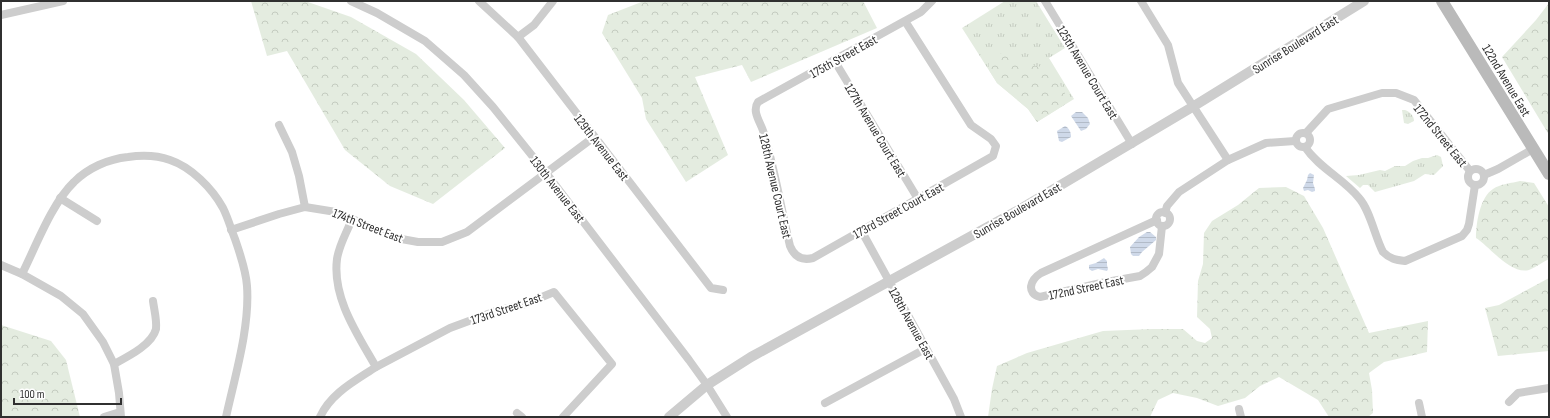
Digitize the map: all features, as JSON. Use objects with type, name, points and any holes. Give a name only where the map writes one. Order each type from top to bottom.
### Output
[{"type":"main road","name":"122nd Avenue East","points":[[1442,1],[1549,174]]},
{"type":"street","points":[[1,15],[63,1]]},
{"type":"street","name":"130th Avenue East","points":[[351,1],[377,13],[425,41],[458,70],[493,107],[546,173],[707,385],[727,417]]},
{"type":"street","name":"129th Avenue East","points":[[479,1],[518,37],[711,288],[723,290]]},
{"type":"street","points":[[518,37],[534,25],[553,1]]},
{"type":"street","name":"175th Street East","points":[[754,110],[758,102],[921,12],[932,1]]},
{"type":"street","name":"125th Avenue Court East","points":[[1045,1],[1132,144]]},
{"type":"street","points":[[1141,1],[1168,45],[1178,83],[1228,160]]},
{"type":"street","name":"Sunrise Boulevard East","points":[[669,417],[707,385],[779,341],[1017,211],[1132,144],[1364,1]]},
{"type":"street","name":"173rd Street Court East","points":[[802,259],[813,258],[993,156],[996,146],[994,142],[971,126],[905,21]]},
{"type":"street","name":"127th Avenue Court East","points":[[834,60],[918,199]]},
{"type":"street","name":"172nd Street East","points":[[1306,133],[1328,109],[1382,94],[1396,92],[1414,100],[1470,171]]},
{"type":"street","name":"128th Avenue Court East","points":[[754,110],[764,132],[790,246],[792,252],[802,259]]},
{"type":"street","points":[[279,125],[292,152],[299,176],[305,207]]},
{"type":"street","points":[[1305,147],[1310,142],[1309,137],[1306,133],[1300,133],[1296,136],[1295,141],[1298,146],[1305,147],[1321,165],[1359,198],[1364,206],[1383,252],[1389,258],[1396,260],[1405,261],[1462,236],[1467,230],[1475,185]]},
{"type":"street","name":"174th Street East","points":[[231,230],[305,207],[336,212],[396,238],[418,242],[442,242],[467,232],[594,137]]},
{"type":"street","points":[[1165,213],[1167,206],[1179,192],[1228,160],[1266,143],[1295,141]]},
{"type":"street","points":[[1484,175],[1498,169],[1533,149]]},
{"type":"street","points":[[22,274],[60,198],[80,177],[104,162],[123,157],[152,156],[171,160],[190,171],[212,191],[223,208],[243,262],[247,285],[247,316],[226,417]]},
{"type":"street","points":[[1477,169],[1484,175],[1482,182],[1475,185],[1470,183],[1468,178],[1470,171],[1477,169]]},
{"type":"street","points":[[60,198],[97,221]]},
{"type":"street","points":[[1165,213],[1169,215],[1170,222],[1167,225],[1159,223],[1159,214],[1165,213]]},
{"type":"street","points":[[320,417],[331,400],[344,388],[376,367],[351,322],[340,296],[337,276],[337,259],[352,219]]},
{"type":"street","name":"172nd Street East","points":[[1159,223],[1159,254],[1152,267],[1140,276],[1101,282],[1040,297],[1035,296],[1032,292],[1031,283],[1033,279],[1041,273],[1159,223]]},
{"type":"street","name":"128th Avenue East","points":[[861,230],[925,349],[954,399],[961,417]]},
{"type":"street","points":[[1,265],[22,274],[61,296],[83,314],[104,342],[114,364],[119,393],[120,414],[104,417]]},
{"type":"street","name":"173rd Street East","points":[[376,367],[450,328],[496,311],[525,304],[554,292],[612,364],[563,417]]},
{"type":"street","points":[[114,364],[135,352],[149,341],[154,334],[156,328],[153,301]]},
{"type":"street","points":[[825,403],[925,349]]},
{"type":"street","points":[[1509,402],[1518,393],[1549,388]]},
{"type":"street","points":[[1418,403],[1422,417]]},
{"type":"green space","points":[[251,1],[305,1],[351,17],[416,54],[464,100],[505,148],[433,204],[390,186],[345,150],[287,51],[267,56]]},
{"type":"green space","points":[[644,1],[863,1],[877,28],[751,82],[742,65],[695,77],[728,155],[686,182],[646,119],[642,98],[602,33],[608,15]]},
{"type":"green space","points":[[1005,1],[1036,1],[1065,48],[1049,58],[1074,99],[1037,122],[1028,109],[997,83],[962,28]]},
{"type":"green space","points":[[1549,3],[1549,135],[1502,57],[1536,20]]},
{"type":"green space","points":[[1032,19],[1041,35],[1033,40],[1024,24]]},
{"type":"green space","points":[[1007,52],[1016,56],[1023,62],[1052,72],[1065,93],[1064,105],[1037,122],[1028,109],[997,83],[989,70],[989,59],[992,55]]},
{"type":"green space","points":[[1402,110],[1410,113],[1414,121],[1408,124],[1404,123]]},
{"type":"green space","points":[[1437,155],[1441,157],[1443,166],[1434,175],[1425,174],[1414,181],[1375,192],[1368,185],[1363,185],[1360,188],[1346,176],[1359,175],[1380,170],[1385,171],[1395,166],[1405,166],[1413,161]]},
{"type":"green space","points":[[1520,181],[1534,183],[1549,207],[1549,259],[1529,270],[1515,268],[1508,264],[1476,238],[1480,211],[1485,198],[1493,189],[1499,186]]},
{"type":"green space","points":[[1286,187],[1304,196],[1323,228],[1369,333],[1428,321],[1427,352],[1384,362],[1369,373],[1372,390],[1373,413],[1368,417],[1329,417],[1318,400],[1279,377],[1260,386],[1245,398],[1218,406],[1197,398],[1173,393],[1158,400],[1150,417],[988,417],[997,366],[1027,353],[1103,331],[1183,329],[1197,341],[1205,343],[1212,338],[1210,329],[1197,317],[1198,281],[1203,264],[1204,233],[1212,221],[1238,205],[1259,188]]},
{"type":"green space","points":[[1549,278],[1549,351],[1498,356],[1485,308],[1499,305]]},
{"type":"green space","points":[[1,325],[51,341],[66,360],[80,417],[1,417]]},
{"type":"water","points":[[1076,112],[1082,112],[1088,118],[1090,124],[1086,129],[1081,131],[1071,116]]},
{"type":"water","points":[[1065,126],[1070,130],[1071,137],[1062,142],[1059,141],[1057,131]]},
{"type":"water","points":[[1310,173],[1314,175],[1313,183],[1315,191],[1312,192],[1308,190],[1304,191],[1303,188]]},
{"type":"water","points":[[1147,232],[1150,232],[1156,237],[1156,240],[1139,256],[1133,256],[1131,254],[1130,247],[1139,237]]},
{"type":"water","points":[[1104,258],[1107,261],[1107,271],[1098,269],[1092,271],[1089,269],[1089,265]]}]
